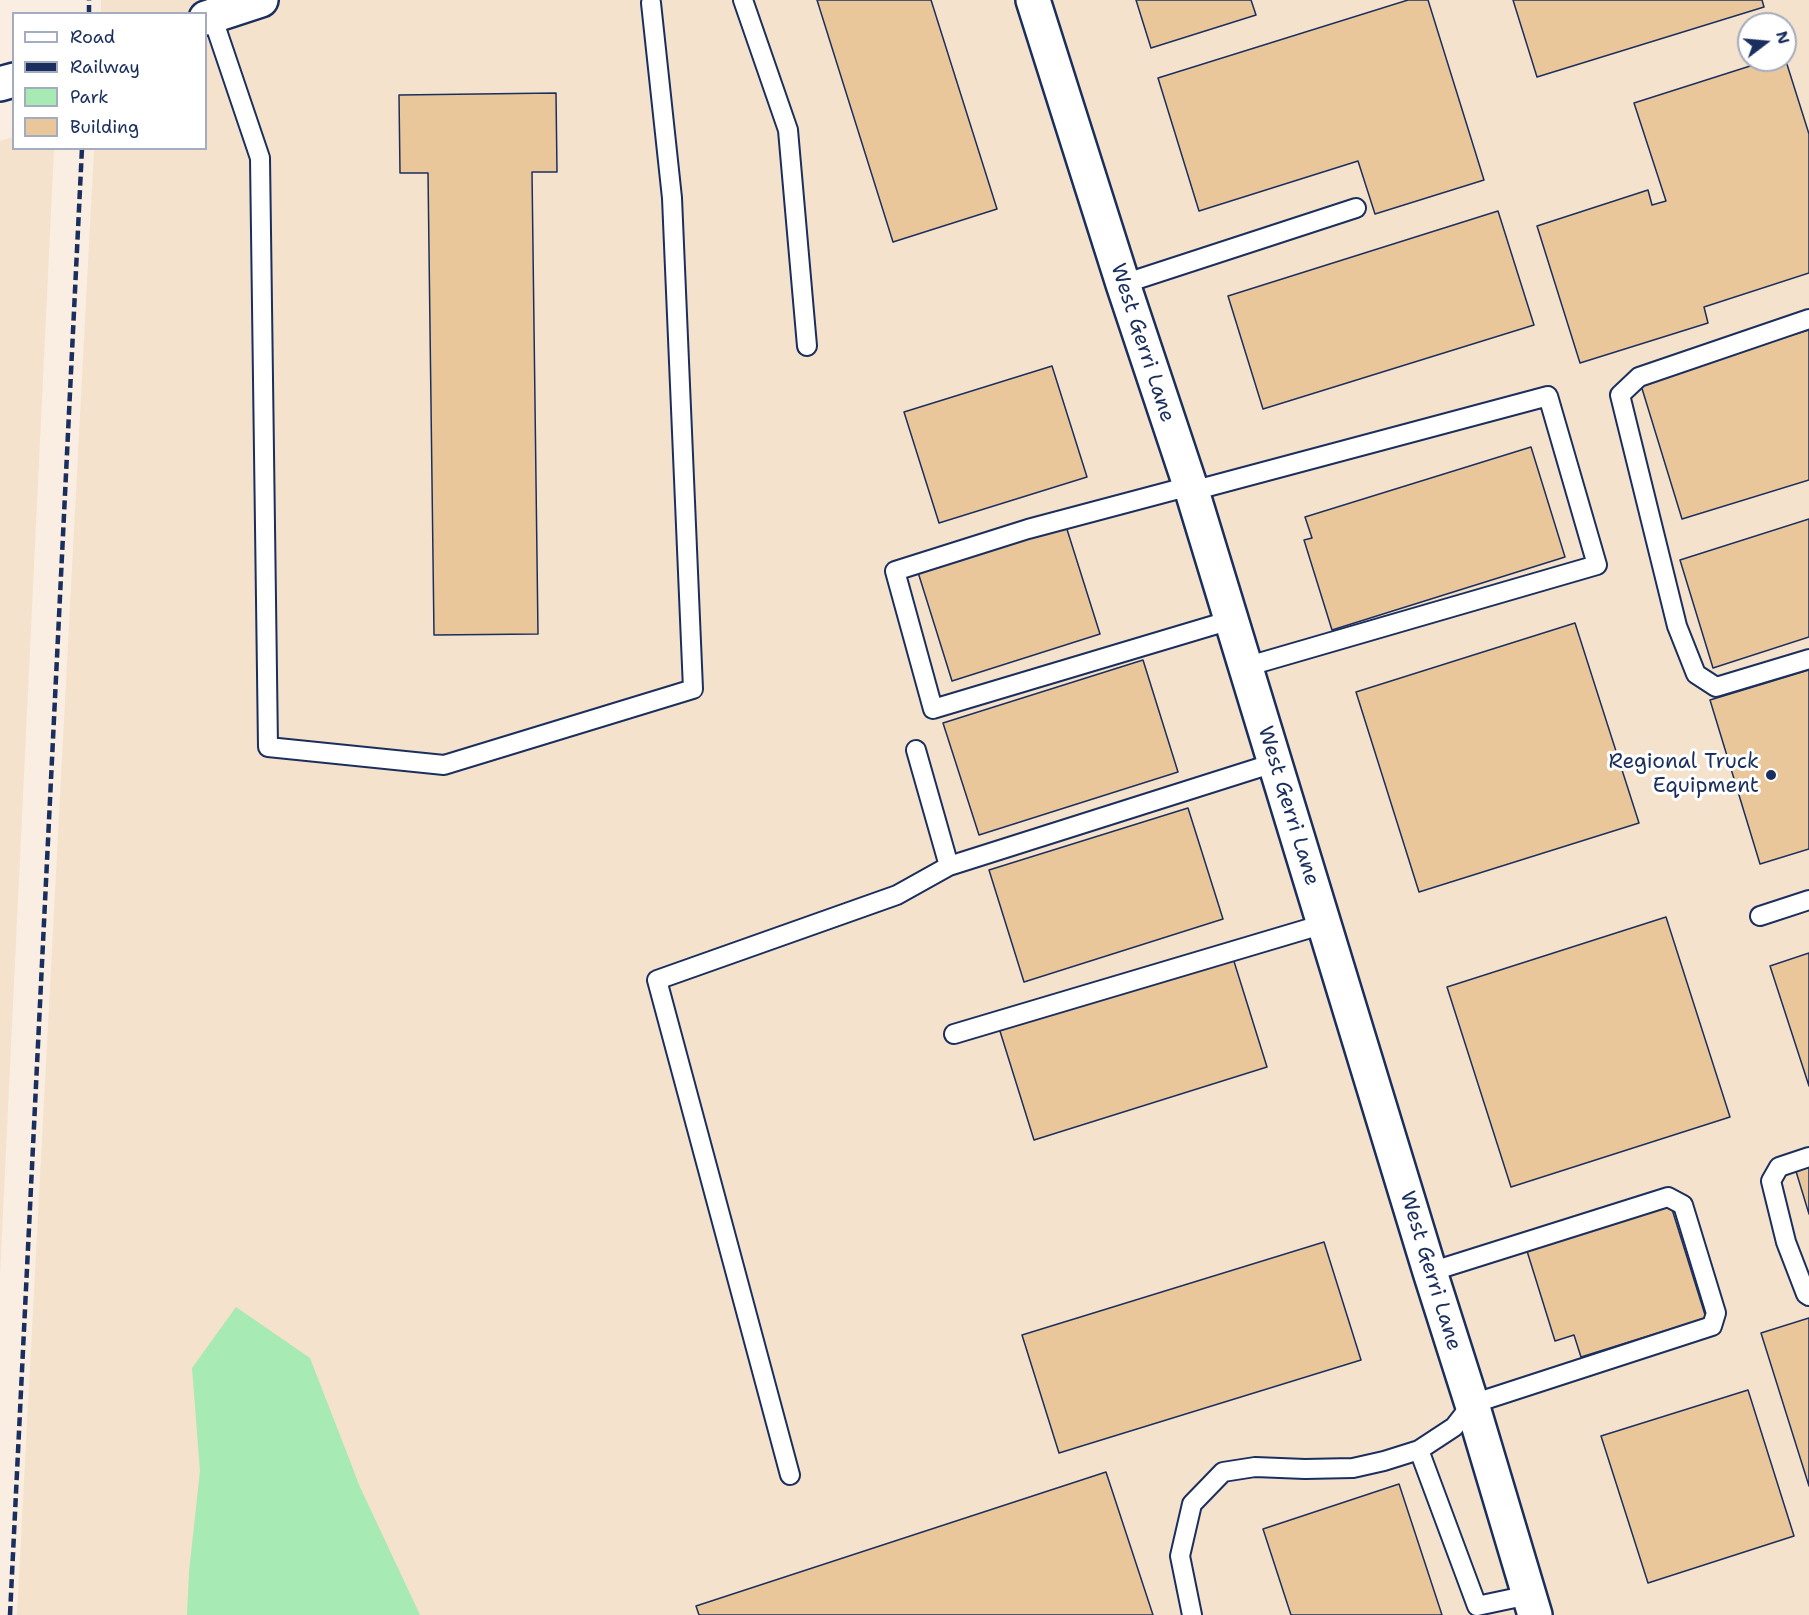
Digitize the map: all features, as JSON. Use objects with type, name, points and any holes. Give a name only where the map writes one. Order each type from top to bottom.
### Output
[{"type":"street","points":[[210,11],[261,0]]},
{"type":"street","name":"West Gerri Lane","points":[[1033,0],[1191,489],[1532,1605]]},
{"type":"lane","points":[[743,0],[788,130],[807,346]]},
{"type":"lane","points":[[210,11],[260,158],[268,747],[444,765],[693,689],[672,198],[654,1]]},
{"type":"lane","points":[[1123,284],[1356,208]]},
{"type":"lane","points":[[1809,319],[1639,377],[1620,395],[1677,626],[1696,674],[1716,687],[1809,659]]},
{"type":"lane","points":[[1231,620],[933,709],[895,571],[1028,530],[1548,396],[1597,565],[1245,667]]},
{"type":"lane","points":[[916,750],[949,866]]},
{"type":"lane","points":[[790,1474],[657,980],[897,895],[949,866],[1274,763]]},
{"type":"lane","points":[[1760,916],[1809,900]]},
{"type":"lane","points":[[954,1034],[1324,924]]},
{"type":"lane","points":[[1809,1157],[1779,1167],[1771,1181],[1786,1242],[1806,1294],[1809,1296]]},
{"type":"lane","points":[[1192,1615],[1180,1556],[1192,1504],[1223,1472],[1255,1467],[1353,1468],[1419,1450],[1454,1427],[1472,1404],[1712,1326],[1716,1313],[1683,1205],[1668,1197],[1430,1272]]},
{"type":"lane","points":[[1419,1450],[1477,1606],[1532,1605]]},
{"type":"shaded area","points":[[101,0],[1809,0],[1809,1615],[17,1615],[94,150],[207,150],[207,12],[101,12]]},
{"type":"shaded area","points":[[12,137],[12,150],[54,150],[0,1275],[0,141]]},
{"type":"green space","points":[[236,1307],[310,1358],[360,1487],[420,1615],[187,1615],[189,1572],[200,1471],[192,1368]]},
{"type":"building","points":[[817,0],[931,0],[997,209],[893,242]]},
{"type":"building","points":[[1136,0],[1251,0],[1256,15],[1151,48]]},
{"type":"building","points":[[1408,0],[1428,0],[1484,180],[1375,214],[1358,161],[1199,211],[1158,78]]},
{"type":"building","points":[[1513,0],[1762,0],[1764,7],[1748,12],[1737,12],[1737,15],[1537,77]]},
{"type":"building","points":[[1737,70],[1737,72],[1789,72],[1809,134],[1809,273],[1704,307],[1708,323],[1580,363],[1537,226],[1648,190],[1652,205],[1666,201],[1634,103]]},
{"type":"building","points":[[556,93],[557,172],[532,172],[538,634],[434,635],[428,173],[400,173],[399,95]]},
{"type":"building","points":[[1498,211],[1534,325],[1263,409],[1228,296]]},
{"type":"building","points":[[1809,330],[1809,480],[1682,519],[1640,382]]},
{"type":"building","points":[[1052,366],[1087,477],[939,523],[904,412]]},
{"type":"building","points":[[1531,447],[1565,557],[1332,630],[1304,540],[1312,538],[1305,517]]},
{"type":"building","points":[[1809,519],[1809,637],[1713,668],[1680,560]]},
{"type":"building","points":[[1065,523],[1100,634],[952,681],[917,569]]},
{"type":"building","points":[[1575,623],[1639,823],[1419,892],[1356,692]]},
{"type":"building","points":[[1143,660],[1178,772],[979,835],[943,723]]},
{"type":"building","name":"Regional Truck Equipment","points":[[1809,670],[1809,849],[1760,864],[1710,700]]},
{"type":"building","points":[[1188,808],[1223,919],[1024,982],[989,870]]},
{"type":"building","points":[[1666,917],[1730,1117],[1511,1187],[1447,987]]},
{"type":"building","points":[[1809,953],[1809,1086],[1770,966]]},
{"type":"building","points":[[1232,955],[1267,1067],[1034,1140],[999,1028]]},
{"type":"building","points":[[1809,1164],[1809,1214],[1795,1168]]},
{"type":"building","points":[[1671,1206],[1706,1318],[1581,1357],[1574,1335],[1555,1341],[1527,1251]]},
{"type":"building","points":[[1324,1242],[1361,1360],[1059,1453],[1022,1335]]},
{"type":"building","points":[[1809,1318],[1809,1486],[1761,1333]]},
{"type":"building","points":[[1748,1390],[1794,1536],[1648,1583],[1601,1436]]},
{"type":"building","points":[[1106,1472],[1153,1615],[699,1615],[696,1606]]},
{"type":"building","points":[[1399,1484],[1442,1615],[1291,1615],[1263,1529]]},
{"type":"railway","points":[[89,0],[89,12]]},
{"type":"railway","points":[[10,1615],[82,150]]},
{"type":"place","name":"Regional Truck Equipment","points":[[1771,775]]}]
